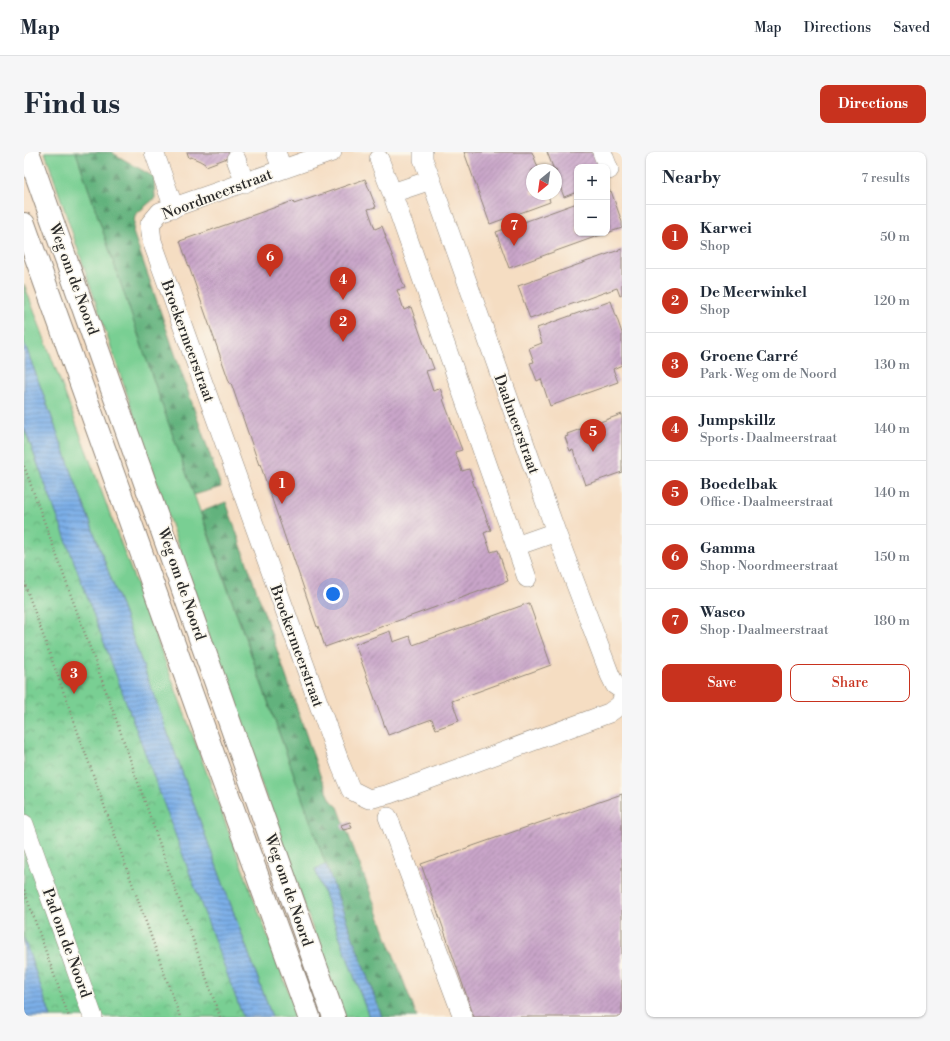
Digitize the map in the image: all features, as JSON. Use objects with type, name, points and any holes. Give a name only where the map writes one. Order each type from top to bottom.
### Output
[{"type":"highway","name":"Weg om de Noord","points":[[30,155],[334,1017]]},
{"type":"highway","name":"Weg om de Noord","points":[[24,224],[309,1017]]},
{"type":"highway","points":[[24,255],[38,291],[70,353]]},
{"type":"street","points":[[154,152],[174,208]]},
{"type":"street","name":"Noordmeerstraat","points":[[150,224],[160,212],[245,183],[279,161],[332,152]]},
{"type":"street","name":"Daalmeerstraat","points":[[423,152],[423,159],[430,180],[556,532],[610,675],[615,685],[622,690]]},
{"type":"street","points":[[602,152],[607,164]]},
{"type":"street","points":[[236,158],[245,183]]},
{"type":"street","points":[[379,159],[527,578]]},
{"type":"street","points":[[392,193],[430,180]]},
{"type":"street","name":"Broekermeerstraat","points":[[150,224],[154,248],[351,790],[369,799],[389,794],[609,713],[620,705],[622,700]]},
{"type":"street","points":[[516,546],[556,532]]},
{"type":"street","points":[[388,817],[463,1017]]},
{"type":"street","name":"Pad om de Noord","points":[[24,824],[93,1017]]},
{"type":"path","points":[[24,466],[116,719],[220,1017]]},
{"type":"path","points":[[24,582],[180,1017]]},
{"type":"path","name":"Pad om de Noord","points":[[24,890],[69,1017]]},
{"type":"green space","points":[[45,152],[76,152],[160,399],[326,865],[315,869],[369,1017],[344,1017],[205,625]]},
{"type":"green space","points":[[76,152],[111,152],[154,177],[155,198],[135,215],[133,232],[221,487],[194,495]]},
{"type":"green space","points":[[24,284],[298,1017],[272,1017],[24,342]]},
{"type":"green space","points":[[24,428],[247,1017],[44,1017],[24,960]]},
{"type":"green space","points":[[226,502],[321,778],[331,800],[338,807],[417,1017],[382,1017],[326,865],[201,512]]},
{"type":"water","points":[[24,342],[272,1017],[243,1017],[24,427]]},
{"type":"water","points":[[326,865],[382,1017],[369,1017],[315,869]]},
{"type":"water","points":[[24,938],[51,1017],[24,1017]]},
{"type":"building","points":[[187,152],[243,152],[206,166],[200,161],[191,157],[189,158]]},
{"type":"building","points":[[464,152],[532,152],[537,164],[526,164],[526,200],[550,200],[550,202],[490,224]]},
{"type":"building","points":[[547,152],[595,152],[600,164],[574,164],[574,193],[564,197],[562,192],[562,164],[552,164]]},
{"type":"building","points":[[365,179],[376,207],[368,209],[375,229],[382,226],[405,288],[397,290],[404,310],[411,307],[429,359],[430,358],[434,369],[426,371],[433,391],[440,388],[462,450],[455,452],[462,471],[469,469],[491,530],[484,533],[491,552],[498,550],[508,581],[325,647],[180,241],[293,201],[294,204]]},
{"type":"building","points":[[610,191],[622,222],[622,228],[610,232],[610,200]]},
{"type":"building","points":[[574,204],[574,236],[598,236],[509,268],[496,232]]},
{"type":"building","points":[[622,249],[622,295],[620,296],[617,288],[530,319],[518,286]]},
{"type":"building","points":[[611,301],[622,333],[622,365],[613,369],[618,382],[550,406],[541,379],[537,381],[530,363],[534,362],[529,348],[542,343],[537,328]]},
{"type":"building","points":[[622,414],[622,472],[585,485],[573,450],[570,451],[565,437],[568,436],[567,434]]},
{"type":"building","points":[[529,603],[551,665],[452,701],[459,721],[436,729],[432,719],[388,735],[355,644],[390,631],[393,642],[410,636],[413,645]]},
{"type":"building","points":[[622,794],[622,1017],[474,1017],[421,864]]},
{"type":"building","points":[[350,822],[352,828],[343,830],[341,825]]},
{"type":"place","name":"Wasco","points":[[514,246]]},
{"type":"place","name":"Gamma","points":[[270,277]]},
{"type":"place","name":"Jumpskillz","points":[[343,300]]},
{"type":"place","name":"De Meerwinkel","points":[[343,342]]},
{"type":"place","name":"Boedelbak","points":[[593,452]]},
{"type":"place","name":"Karwei","points":[[282,504]]},
{"type":"place","name":"Groene Carré","points":[[74,694]]}]
